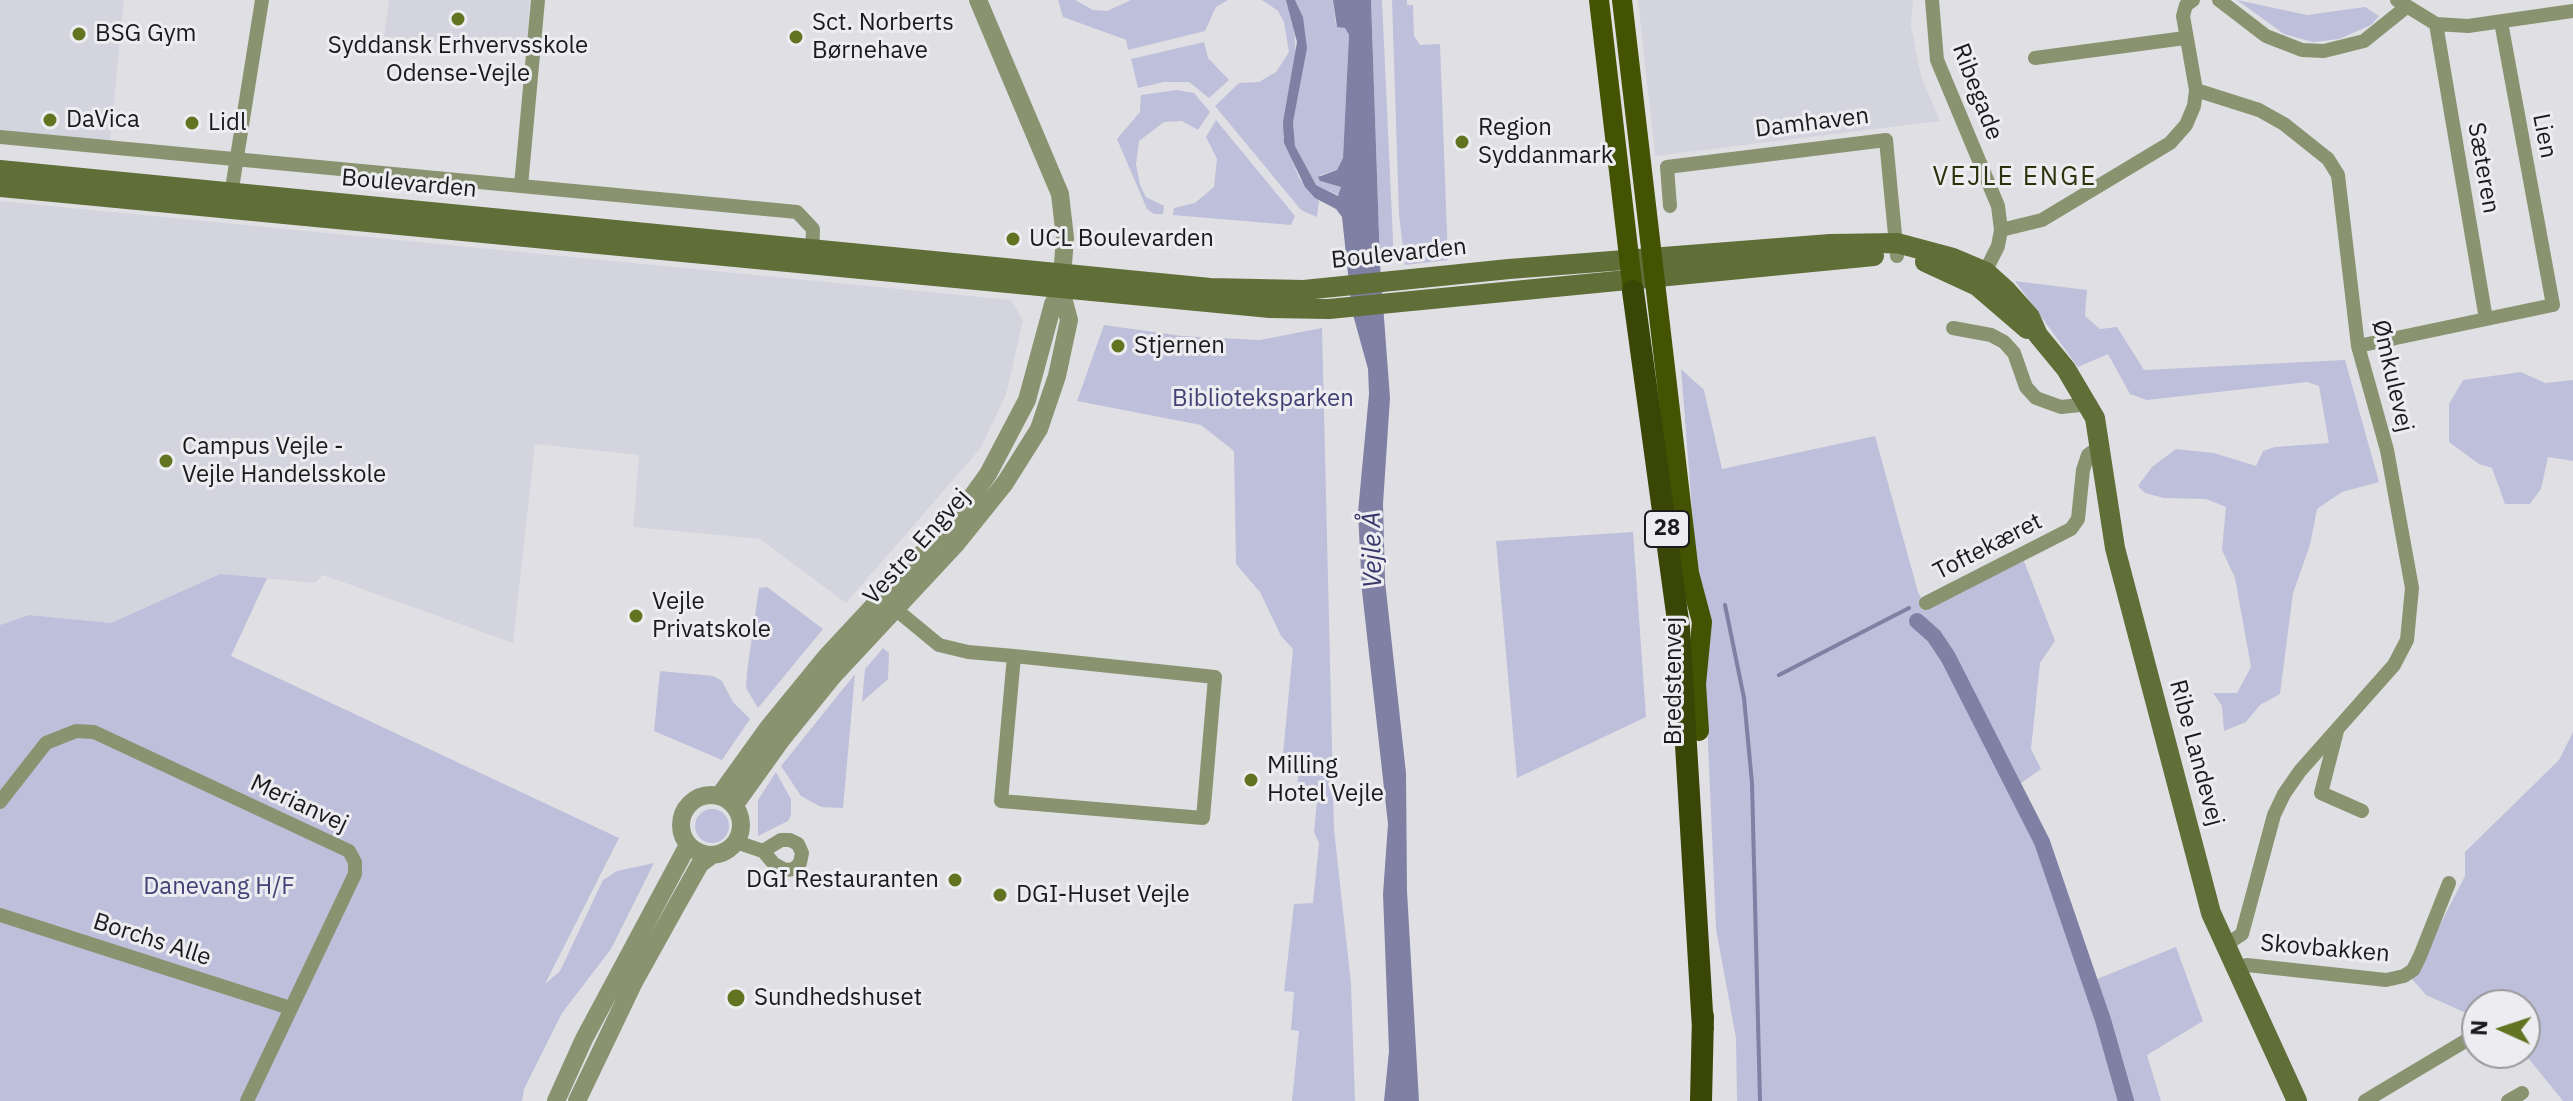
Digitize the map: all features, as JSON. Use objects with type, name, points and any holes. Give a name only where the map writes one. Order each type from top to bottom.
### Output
[{"type":"highway","name":"Bredstenvej","points":[[1631,278],[1679,628],[1703,1029]]},
{"type":"highway","name":"Bredstenvej","points":[[1699,731],[1706,913],[1701,1101]]},
{"type":"main road","name":"28","points":[[1599,0],[1631,278]]},
{"type":"main road","name":"28","points":[[1622,0],[1655,275]]},
{"type":"main road","name":"Boulevarden","points":[[0,170],[230,202]]},
{"type":"main road","name":"Boulevarden","points":[[0,187],[230,202],[1062,281],[1270,308],[1343,296],[1392,292],[1509,269],[1631,278],[1860,256],[1897,249],[1953,258],[1981,279]]},
{"type":"main road","name":"Bredstenvej","points":[[1655,275],[1689,573],[1702,622],[1696,684],[1699,731]]},
{"type":"main road","name":"Ribe Landevej","points":[[1981,279],[2030,317],[2038,335],[2090,404],[2102,445],[2119,562],[2208,901],[2224,946],[2297,1101]]},
{"type":"street","points":[[230,202],[262,0]]},
{"type":"street","points":[[521,186],[538,0]]},
{"type":"street","name":"Vestre Engvej","points":[[726,801],[816,697],[967,504],[1012,435],[1027,400],[1062,281],[1065,238],[1060,194],[978,0]]},
{"type":"street","name":"Ribegade","points":[[1932,0],[1937,60],[1998,206],[2001,230]]},
{"type":"street","points":[[1981,279],[1998,246],[2001,230],[2042,220],[2170,143],[2186,125],[2196,90],[2183,16],[2186,5],[2193,0]]},
{"type":"street","points":[[2219,0],[2266,36],[2302,50],[2346,47],[2364,41],[2401,4],[2436,24],[2468,26],[2573,11]]},
{"type":"street","name":"Lien","points":[[2486,319],[2553,305],[2501,22]]},
{"type":"street","name":"Sæteren","points":[[2436,24],[2486,319]]},
{"type":"street","points":[[2035,58],[2185,38]]},
{"type":"street","name":"Ømkulevej","points":[[2196,90],[2259,110],[2284,124],[2328,159],[2338,175],[2358,346],[2387,450],[2412,588],[2412,617],[2407,640],[2394,665],[2300,771],[2284,794],[2274,815],[2242,934],[2224,946]]},
{"type":"street","name":"Boulevarden","points":[[0,137],[797,212],[813,229],[812,258]]},
{"type":"street","name":"Damhaven","points":[[1670,206],[1667,167],[1886,140],[1897,249]]},
{"type":"street","points":[[2358,346],[2486,319]]},
{"type":"street","points":[[1953,328],[1991,335],[2004,342],[2014,353],[2026,387],[2036,398],[2061,407],[2090,404]]},
{"type":"street","name":"Toftekæret","points":[[1926,603],[2071,529],[2078,519],[2083,470],[2088,455],[2102,445]]},
{"type":"street","points":[[888,603],[939,645],[968,652],[1014,656],[1215,677],[1203,818],[1001,801],[1014,656]]},
{"type":"street","name":"Ømkulevej","points":[[2337,730],[2321,793],[2362,811]]},
{"type":"street","name":"Merianvej","points":[[0,802],[46,743],[76,731],[94,732],[349,851],[355,862],[355,874],[247,1101]]},
{"type":"street","points":[[577,1101],[648,957],[700,864],[736,842],[740,827],[726,801],[703,796],[685,810],[681,832],[688,845],[699,853],[712,855]]},
{"type":"street","points":[[736,842],[763,851]]},
{"type":"street","points":[[556,1101],[584,1039],[688,845]]},
{"type":"street","name":"Skovbakken","points":[[2235,969],[2247,965],[2372,979],[2404,976],[2413,970],[2420,956],[2449,883]]},
{"type":"street","name":"Borchs Alle","points":[[0,915],[290,1008]]},
{"type":"street","points":[[2365,1101],[2461,1044]]},
{"type":"street","points":[[2508,1101],[2522,1093]]},
{"type":"shaded area","points":[[0,0],[124,0],[110,144],[0,131]]},
{"type":"shaded area","name":"Syddansk Erhvervsskole Odense-Vejle","points":[[389,0],[530,0],[526,53],[384,37]]},
{"type":"shaded area","points":[[1638,0],[1913,0],[1911,26],[1921,76],[1940,121],[1655,156]]},
{"type":"shaded area","points":[[0,201],[1011,300],[1023,320],[1006,395],[980,449],[846,603],[760,539],[633,527],[639,455],[535,444],[513,643],[323,575],[315,583],[220,574],[111,623],[29,615],[0,625]]},
{"type":"green space","points":[[1058,0],[1075,0],[1093,10],[1107,11],[1131,0],[1228,0],[1216,7],[1205,31],[1128,50],[1126,40],[1063,17]]},
{"type":"green space","points":[[1262,0],[1286,0],[1294,24],[1296,58],[1283,137],[1299,178],[1319,201],[1317,217],[1301,210],[1215,106],[1239,83],[1259,82],[1276,72],[1289,52],[1284,22],[1278,11]]},
{"type":"green space","points":[[1295,0],[1333,0],[1336,26],[1345,28],[1349,35],[1343,158],[1337,170],[1320,175],[1320,181],[1341,187],[1340,196],[1316,185],[1295,146],[1293,122],[1303,17]]},
{"type":"green space","points":[[1371,0],[1382,0],[1394,262],[1380,264]]},
{"type":"green space","points":[[1392,0],[1407,0],[1407,5],[1413,5],[1414,36],[1420,45],[1440,44],[1448,260],[1405,265],[1399,215]]},
{"type":"green space","points":[[2237,0],[2307,15],[2365,7],[2379,16],[2371,25],[2339,39],[2313,42],[2284,34]]},
{"type":"green space","points":[[1204,42],[1208,58],[1229,80],[1209,98],[1189,82],[1164,82],[1138,88],[1131,59]]},
{"type":"green space","points":[[1177,90],[1194,93],[1210,112],[1198,130],[1182,121],[1164,122],[1139,141],[1136,164],[1140,185],[1146,197],[1164,206],[1163,214],[1154,214],[1147,209],[1117,139],[1140,112],[1141,95]]},
{"type":"green space","points":[[1216,120],[1295,216],[1291,225],[1173,215],[1174,208],[1195,203],[1214,187],[1217,159],[1206,137]]},
{"type":"green space","points":[[2015,281],[2087,290],[2085,316],[2100,329],[2117,327],[2144,370],[2345,360],[2379,482],[2342,492],[2317,509],[2310,545],[2293,593],[2280,694],[2260,705],[2246,722],[2224,731],[2222,706],[2213,693],[2237,693],[2251,667],[2235,578],[2222,550],[2226,507],[2206,499],[2164,498],[2145,493],[2138,486],[2152,467],[2176,449],[2214,453],[2256,466],[2263,451],[2275,447],[2329,443],[2319,386],[2307,382],[2147,400],[2130,394],[2108,354],[2078,367]]},
{"type":"green space","name":"Biblioteksparken","points":[[1104,325],[1182,336],[1260,340],[1322,328],[1334,829],[1351,984],[1355,1101],[1292,1101],[1299,1031],[1291,1030],[1294,992],[1284,991],[1294,904],[1313,903],[1319,843],[1314,832],[1317,800],[1302,799],[1297,792],[1299,760],[1283,754],[1293,649],[1281,636],[1260,592],[1236,564],[1234,451],[1201,425],[1077,401]]},
{"type":"green space","points":[[1681,369],[1704,390],[1722,469],[1875,436],[1918,592],[1927,608],[2024,561],[2055,641],[2040,663],[2031,749],[2041,769],[2017,786],[2092,981],[2176,947],[2203,1021],[2147,1055],[2161,1101],[1737,1101],[1736,1038],[1716,929],[1705,673]]},
{"type":"green space","points":[[2521,372],[2545,383],[2573,380],[2573,461],[2548,457],[2541,489],[2530,504],[2505,504],[2492,468],[2479,464],[2449,442],[2449,404],[2463,380]]},
{"type":"green space","points":[[1633,532],[1646,717],[1517,778],[1496,541]]},
{"type":"green space","name":"Danevang H/F","points":[[220,574],[267,578],[231,656],[619,838],[545,984],[560,971],[603,880],[617,871],[654,863],[611,949],[562,1013],[524,1089],[522,1101],[0,1101],[0,625],[29,615],[111,623]]},
{"type":"green space","points":[[767,587],[823,629],[758,708],[746,688],[747,672],[759,588]]},
{"type":"green space","points":[[883,648],[889,653],[888,679],[862,702],[865,669]]},
{"type":"green space","points":[[660,671],[713,676],[722,681],[733,702],[750,719],[722,760],[654,731]]},
{"type":"green space","points":[[855,674],[843,808],[821,807],[801,796],[781,766]]},
{"type":"green space","points":[[2573,732],[2573,1101],[2563,1101],[2537,1069],[2541,1069],[2541,989],[2461,989],[2461,1011],[2426,995],[2412,979],[2465,876],[2465,852],[2559,760]]},
{"type":"green space","points":[[776,772],[791,799],[791,815],[788,821],[758,836],[758,800]]},
{"type":"green space","points":[[712,809],[724,814],[729,826],[724,838],[712,843],[700,838],[695,826],[700,814]]},
{"type":"water","name":"Vejle Å","points":[[1286,0],[1295,0],[1303,17],[1307,48],[1293,122],[1295,146],[1316,185],[1338,196],[1341,187],[1320,181],[1318,177],[1337,170],[1343,158],[1349,35],[1345,28],[1337,27],[1333,0],[1371,0],[1380,264],[1390,398],[1383,504],[1385,581],[1406,773],[1407,891],[1419,1101],[1384,1101],[1389,1051],[1383,894],[1388,824],[1362,591],[1358,512],[1369,394],[1368,369],[1352,311],[1342,217],[1336,209],[1315,198],[1305,187],[1284,143],[1283,122],[1297,42]]},
{"type":"waterway","points":[[1725,605],[1744,698],[1752,783],[1760,1101]]},
{"type":"waterway","points":[[1779,675],[1909,608]]},
{"type":"waterway","points":[[1917,621],[1934,636],[1948,657],[2042,842],[2103,1020],[2126,1101]]},
{"type":"place","name":"Syddansk Erhvervsskole Odense-Vejle","points":[[458,19]]},
{"type":"place","name":"BSG Gym","points":[[79,34]]},
{"type":"place","name":"Sct. Norberts Børnehave","points":[[796,37]]},
{"type":"place","name":"DaVica","points":[[50,120]]},
{"type":"place","name":"Lidl","points":[[192,123]]},
{"type":"place","name":"Region Syddanmark","points":[[1462,142]]},
{"type":"place","name":"UCL Boulevarden","points":[[1013,239]]},
{"type":"place","name":"Stjernen","points":[[1118,346]]},
{"type":"place","name":"Campus Vejle - Vejle Handelsskole","points":[[166,461]]},
{"type":"place","name":"Vejle Privatskole","points":[[636,616]]},
{"type":"place","name":"Milling Hotel Vejle","points":[[1251,780]]},
{"type":"place","name":"DGI Restauranten","points":[[955,880]]},
{"type":"place","name":"DGI-Huset Vejle","points":[[1000,895]]},
{"type":"place","name":"Sundhedshuset","points":[[736,998]]},
{"type":"district","name":"VEJLE ENGE","points":[[2015,177]]}]
